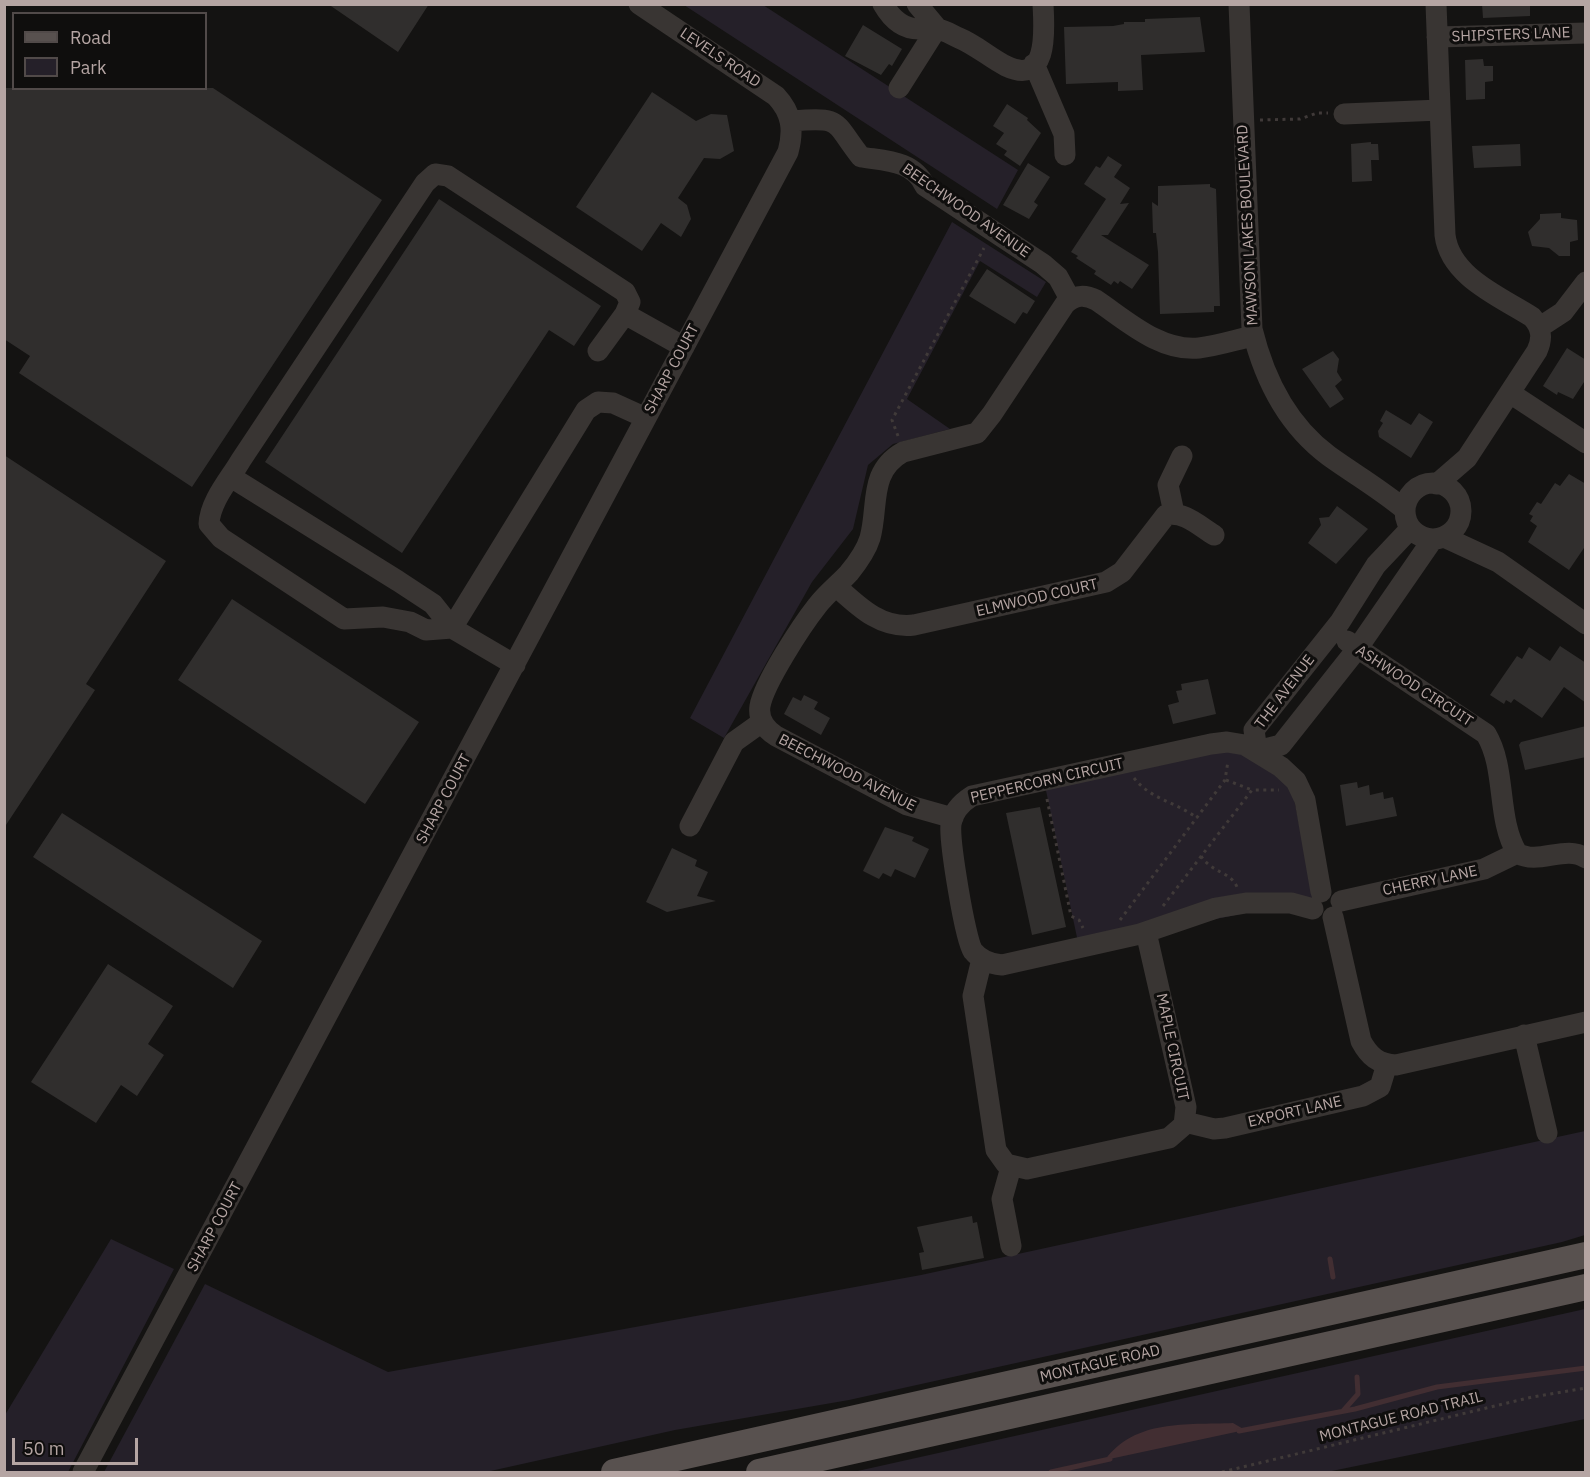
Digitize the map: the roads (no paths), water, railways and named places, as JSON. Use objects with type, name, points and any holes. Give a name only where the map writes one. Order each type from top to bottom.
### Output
[{"type":"main road","name":"MONTAGUE ROAD","points":[[614,1473],[1586,1255]]},
{"type":"main road","name":"MONTAGUE ROAD","points":[[759,1473],[1586,1287]]},
{"type":"street","name":"LEVELS ROAD","points":[[639,4],[776,96],[788,111],[791,121]]},
{"type":"street","points":[[883,4],[891,17],[906,26],[919,29],[937,28]]},
{"type":"street","points":[[917,4],[937,28],[964,40],[1012,68],[1034,64],[1043,52],[1043,4]]},
{"type":"street","name":"MAWSON LAKES BOULEVARD","points":[[1239,4],[1253,336],[1262,368],[1294,422],[1327,454],[1404,509]]},
{"type":"street","points":[[1436,4],[1445,235],[1448,252],[1462,271],[1532,317],[1540,327],[1542,336],[1537,351],[1467,458],[1407,498],[1404,509],[1410,529],[1418,536],[1438,538],[1498,562]]},
{"type":"street","points":[[900,88],[937,28]]},
{"type":"street","name":"SHIPSTERS LANE","points":[[1437,37],[1586,33]]},
{"type":"street","points":[[1034,64],[1061,127],[1066,142],[1065,155]]},
{"type":"street","points":[[1344,114],[1440,110]]},
{"type":"street","name":"BEECHWOOD AVENUE","points":[[791,121],[823,118],[841,126],[861,157],[889,158],[920,176],[925,186],[1043,264],[1058,277],[1070,300]]},
{"type":"street","name":"SHARP COURT","points":[[83,1473],[788,152],[792,138],[791,121]]},
{"type":"street","points":[[452,628],[426,630],[410,622],[383,617],[344,619],[221,538],[209,524],[209,514],[425,183],[435,174],[448,176],[625,292],[630,302],[625,314],[598,351]]},
{"type":"street","points":[[1540,327],[1563,312],[1586,282]]},
{"type":"street","points":[[690,826],[734,742],[762,722],[762,700],[783,659],[818,605],[865,550],[870,535],[876,488],[885,466],[894,457],[909,450],[977,433],[1070,300],[1089,297],[1154,339],[1175,346],[1199,348],[1253,336]]},
{"type":"street","points":[[625,314],[684,347]]},
{"type":"street","points":[[1510,393],[1586,443]]},
{"type":"street","points":[[452,628],[586,410],[598,402],[613,403],[646,418]]},
{"type":"street","points":[[1182,456],[1168,484],[1174,513],[1214,535]]},
{"type":"street","points":[[1438,538],[1455,529],[1467,458]]},
{"type":"street","name":"MAWSON LAKES BOULEVARD","points":[[1359,476],[1427,485]]},
{"type":"street","points":[[231,477],[416,592],[432,604],[452,628],[515,665]]},
{"type":"street","points":[[1427,485],[1447,487],[1459,503],[1478,540],[1498,562],[1586,624]]},
{"type":"street","name":"ELMWOOD COURT","points":[[836,586],[859,608],[887,624],[914,625],[1106,582],[1122,572],[1161,519],[1174,513]]},
{"type":"street","name":"THE AVENUE","points":[[1410,529],[1376,564],[1340,622],[1254,730],[1257,751],[1281,745],[1357,649],[1438,538]]},
{"type":"street","name":"ASHWOOD CIRCUIT","points":[[1340,622],[1348,643],[1486,734],[1493,749],[1509,832],[1517,853]]},
{"type":"street","name":"BEECHWOOD AVENUE","points":[[762,722],[776,736],[904,804],[952,818]]},
{"type":"street","name":"PEPPERCORN CIRCUIT","points":[[952,818],[960,805],[972,796],[1227,742],[1239,743],[1257,751],[1289,773],[1296,781],[1305,800],[1317,900]]},
{"type":"street","points":[[952,818],[951,836],[967,938],[972,950],[982,959],[1002,964],[1146,932],[1198,912],[1240,904],[1317,900],[1321,918],[1337,909],[1360,1041],[1367,1052],[1387,1064],[1402,1063],[1586,1022]]},
{"type":"street","points":[[1517,853],[1532,858],[1578,853],[1585,858]]},
{"type":"street","name":"CHERRY LANE","points":[[1337,909],[1484,869],[1517,853]]},
{"type":"street","name":"MAPLE CIRCUIT","points":[[1011,1167],[1027,1169],[1169,1138],[1179,1131],[1185,1122],[1186,1107],[1146,932]]},
{"type":"street","points":[[982,959],[973,996],[995,1144],[999,1156],[1011,1167],[1002,1199],[1011,1246]]},
{"type":"street","points":[[1524,1035],[1547,1133]]},
{"type":"street","name":"EXPORT LANE","points":[[1185,1122],[1214,1129],[1225,1128],[1363,1096],[1380,1087],[1387,1064]]},
{"type":"waterway","points":[[1330,1259],[1333,1277]]},
{"type":"waterway","points":[[1239,1431],[1355,1409],[1437,1387],[1586,1368]]},
{"type":"waterway","points":[[1343,1411],[1358,1394],[1357,1377]]},
{"type":"waterway","points":[[1051,1472],[1110,1459]]}]
